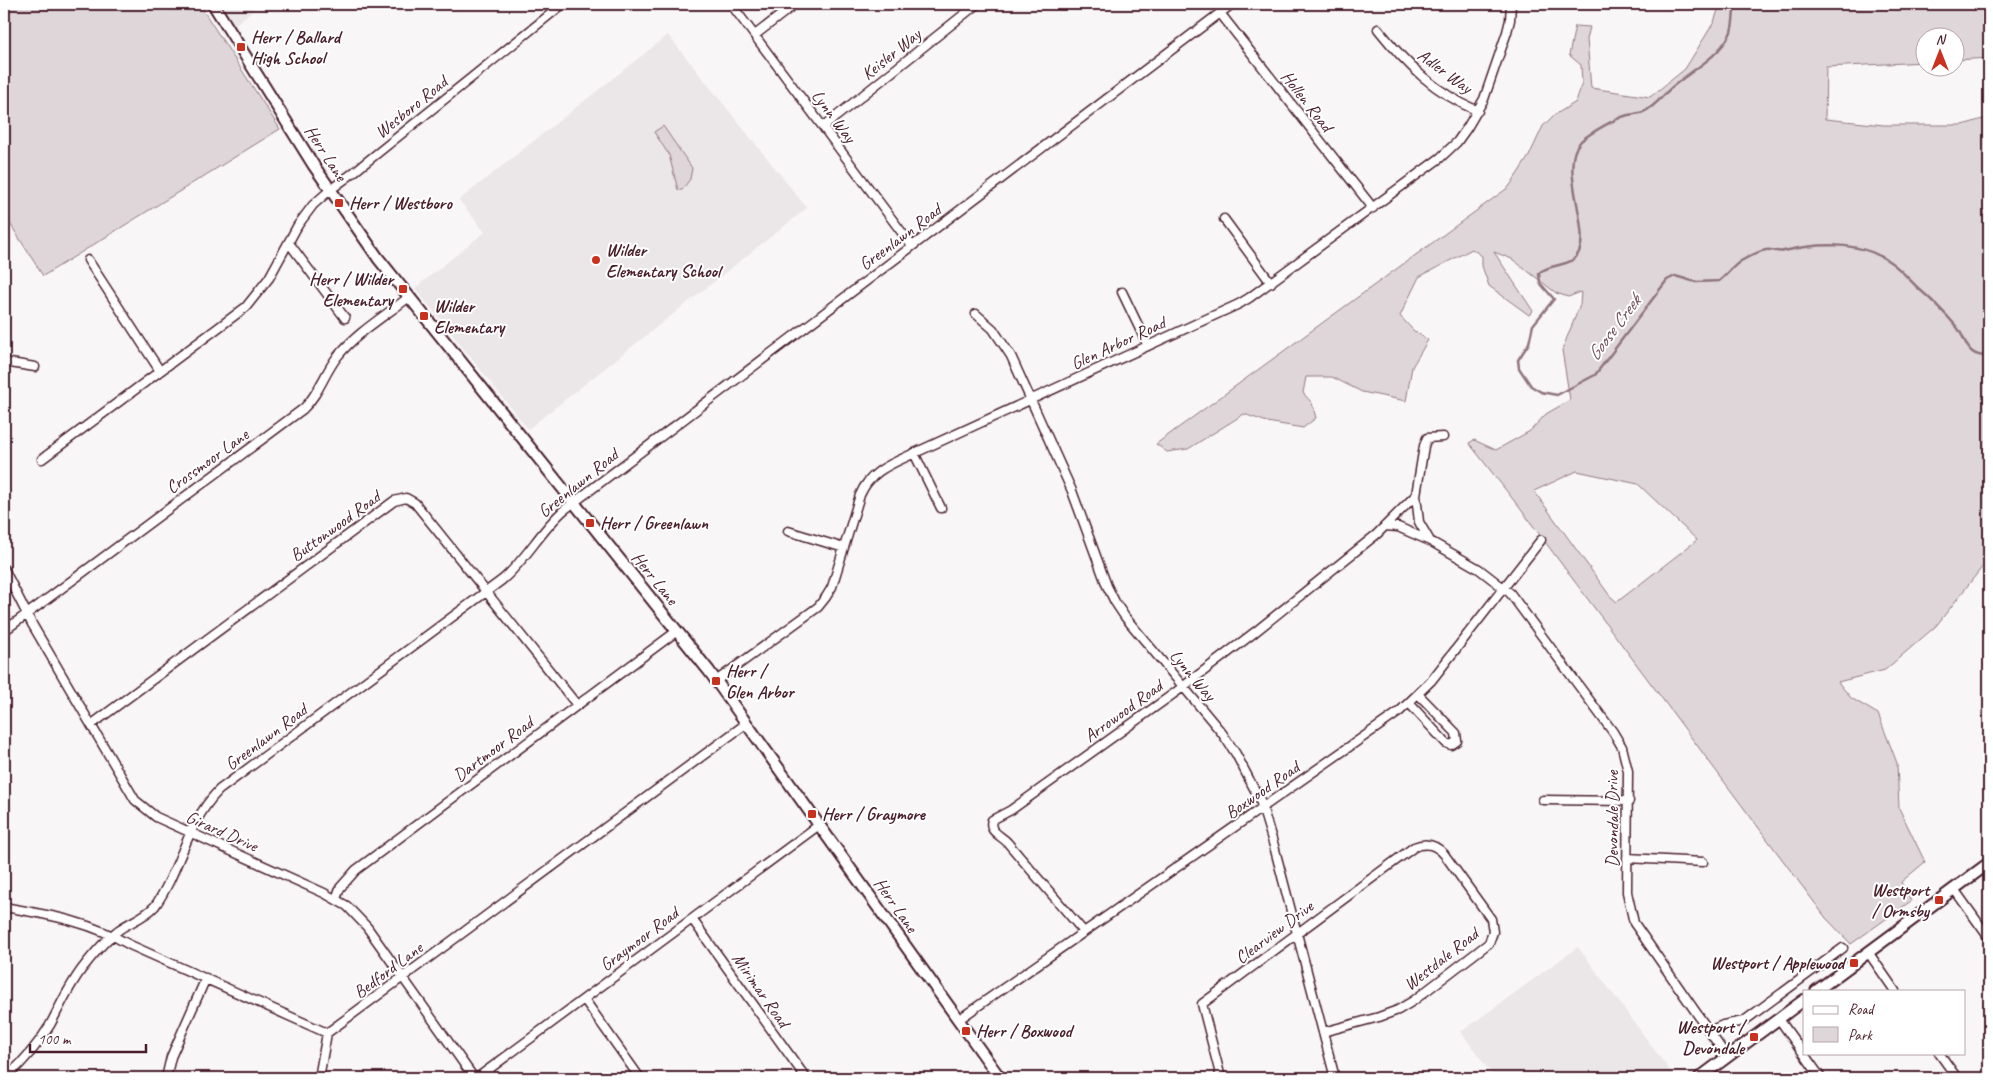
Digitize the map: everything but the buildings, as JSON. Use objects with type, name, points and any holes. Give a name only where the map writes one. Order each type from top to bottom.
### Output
[{"type":"main road","name":"Herr Lane","points":[[213,4],[330,190],[409,298],[575,502],[716,681],[1000,1078]]},
{"type":"main road","points":[[1817,990],[1989,863]]},
{"type":"main road","points":[[1698,1078],[1803,1001]]},
{"type":"street","name":"Wesboro Road","points":[[42,460],[246,307],[269,278],[303,218],[313,205],[563,4]]},
{"type":"street","name":"Lynn Way","points":[[731,4],[912,246]]},
{"type":"street","points":[[755,35],[794,4]]},
{"type":"street","name":"Keisler Way","points":[[823,127],[977,4]]},
{"type":"street","name":"Greenlawn Road","points":[[6,1078],[36,1046],[82,967],[105,940],[144,916],[155,906],[198,816],[219,790],[510,573],[550,522],[575,502],[1232,4]]},
{"type":"street","name":"Glen Arbor Road","points":[[716,681],[822,602],[832,587],[860,495],[866,483],[884,467],[1238,304],[1271,283],[1440,158],[1468,128],[1484,99],[1507,32],[1511,4]]},
{"type":"street","name":"Hollen Road","points":[[1220,13],[1373,208]]},
{"type":"street","name":"Adler Way","points":[[1378,29],[1406,64],[1421,77],[1438,90],[1478,111]]},
{"type":"street","points":[[1224,219],[1271,283]]},
{"type":"street","points":[[289,243],[345,318]]},
{"type":"street","points":[[88,260],[160,371]]},
{"type":"street","points":[[1122,292],[1148,346]]},
{"type":"street","name":"Crossmoor Lane","points":[[4,631],[303,409],[318,391],[336,359],[345,348],[409,298]]},
{"type":"street","name":"Lynn Way","points":[[976,314],[1004,342],[1072,492],[1107,586],[1115,602],[1125,617],[1222,732],[1236,754],[1263,808],[1335,1078]]},
{"type":"street","points":[[4,362],[35,367]]},
{"type":"street","points":[[1430,541],[1419,522],[1416,495],[1426,441],[1429,437],[1443,437]]},
{"type":"street","points":[[914,453],[941,508]]},
{"type":"street","name":"Arrowood Road","points":[[1084,932],[1007,842],[992,830],[990,827],[992,820],[1012,810],[1255,632],[1385,526],[1416,495]]},
{"type":"street","name":"Buttonwood Road","points":[[91,725],[394,501],[406,498],[415,503],[577,705]]},
{"type":"street","name":"Devondale Drive","points":[[1385,526],[1398,527],[1430,541],[1479,569],[1504,588],[1532,620],[1613,732],[1622,747],[1627,762],[1629,801],[1628,902],[1634,924],[1727,1057]]},
{"type":"street","points":[[788,531],[844,548]]},
{"type":"street","name":"Boxwood Road","points":[[958,1020],[1386,723],[1409,703],[1442,668],[1541,540]]},
{"type":"street","name":"Girard Drive","points":[[4,569],[135,800],[156,817],[336,899],[358,916],[475,1078]]},
{"type":"street","name":"Dartmoor Road","points":[[336,899],[340,888],[356,870],[677,631]]},
{"type":"street","points":[[1409,703],[1446,743],[1455,744],[1457,741],[1456,734],[1418,694]]},
{"type":"street","name":"Bedford Lane","points":[[327,1033],[747,724]]},
{"type":"street","points":[[1543,800],[1629,801]]},
{"type":"street","name":"Graymoor Road","points":[[475,1078],[819,825]]},
{"type":"street","name":"Clearview Drive","points":[[1221,1078],[1202,1004],[1414,847],[1428,844]]},
{"type":"street","name":"Westdale Road","points":[[1323,1032],[1398,1010],[1483,949],[1492,938],[1493,925],[1491,919],[1444,854],[1437,847],[1428,844]]},
{"type":"street","points":[[1627,858],[1703,862]]},
{"type":"street","points":[[1954,889],[1989,938]]},
{"type":"street","points":[[4,907],[66,918],[113,935],[327,1033],[319,1078]]},
{"type":"street","name":"Mirimar Road","points":[[692,919],[806,1078]]},
{"type":"street","points":[[1709,1031],[1723,1024],[1744,1021],[1843,948]]},
{"type":"street","points":[[1868,952],[1894,990]]},
{"type":"street","points":[[166,1078],[171,1057],[206,978]]},
{"type":"street","points":[[584,999],[640,1078]]},
{"type":"street","points":[[1778,1019],[1803,1053]]},
{"type":"street","points":[[1804,1054],[1821,1078]]},
{"type":"street","points":[[1940,1054],[1957,1078]]},
{"type":"shaded area","points":[[213,4],[261,4],[229,29]]},
{"type":"shaded area","name":"Wilder Elementary School","points":[[668,35],[807,208],[528,429],[415,288],[485,232],[459,200]]},
{"type":"shaded area","points":[[1578,947],[1674,1076],[1671,1078],[1495,1078],[1461,1032]]},
{"type":"green space","points":[[4,4],[199,4],[280,129],[43,276],[4,214]]},
{"type":"green space","points":[[1720,4],[1989,4],[1989,58],[1966,59],[1966,28],[1916,28],[1916,62],[1826,67],[1825,119],[1884,125],[1963,125],[1989,117],[1989,570],[1983,566],[1936,626],[1885,670],[1838,682],[1851,698],[1878,714],[1897,763],[1899,808],[1925,862],[1901,882],[1911,901],[1851,944],[1826,918],[1519,507],[1469,443],[1474,440],[1496,450],[1530,431],[1546,414],[1570,400],[1562,350],[1580,305],[1581,292],[1568,297],[1556,293],[1512,259],[1494,252],[1533,311],[1529,315],[1489,286],[1482,266],[1482,256],[1472,249],[1419,277],[1400,316],[1414,331],[1428,340],[1412,367],[1406,401],[1362,392],[1332,377],[1306,377],[1303,393],[1312,403],[1316,418],[1303,428],[1267,422],[1244,414],[1188,449],[1167,452],[1156,444],[1509,187],[1529,156],[1543,126],[1553,116],[1576,102],[1582,83],[1581,65],[1569,55],[1575,26],[1590,27],[1587,39],[1591,88],[1650,97],[1685,69],[1714,22]],"holes":[[[1577,471],[1638,484],[1697,540],[1617,602],[1610,596],[1534,491]]]},
{"type":"green space","points":[[663,126],[692,168],[690,179],[682,190],[678,190],[669,155],[654,132]]},
{"type":"waterway","name":"Goose Creek","points":[[1735,4],[1730,34],[1725,43],[1711,57],[1671,88],[1647,110],[1610,122],[1581,141],[1574,153],[1572,168],[1582,236],[1580,249],[1570,262],[1547,268],[1539,273],[1540,283],[1554,299],[1533,325],[1529,343],[1518,360],[1519,368],[1531,386],[1541,392],[1557,395],[1595,375],[1667,280],[1675,276],[1696,282],[1719,281],[1738,263],[1760,252],[1823,245],[1863,249],[1892,263],[1960,331],[1971,351],[1981,356],[1989,356]]},
{"type":"place","name":"Herr / Ballard High School","points":[[241,47]]},
{"type":"place","name":"Herr / Westboro","points":[[339,203]]},
{"type":"place","name":"Wilder Elementary School","points":[[596,260]]},
{"type":"place","name":"Herr / Wilder Elementary","points":[[403,289]]},
{"type":"place","name":"Wilder Elementary","points":[[424,316]]},
{"type":"place","name":"Herr / Greenlawn","points":[[590,523]]},
{"type":"place","name":"Herr / Glen Arbor","points":[[716,681]]},
{"type":"place","name":"Herr / Graymore","points":[[812,814]]},
{"type":"place","name":"Westport / Ormsby","points":[[1939,900]]},
{"type":"place","name":"Westport / Applewood","points":[[1854,963]]},
{"type":"place","name":"Herr / Boxwood","points":[[966,1031]]},
{"type":"place","name":"Westport / Devondale","points":[[1754,1037]]}]
